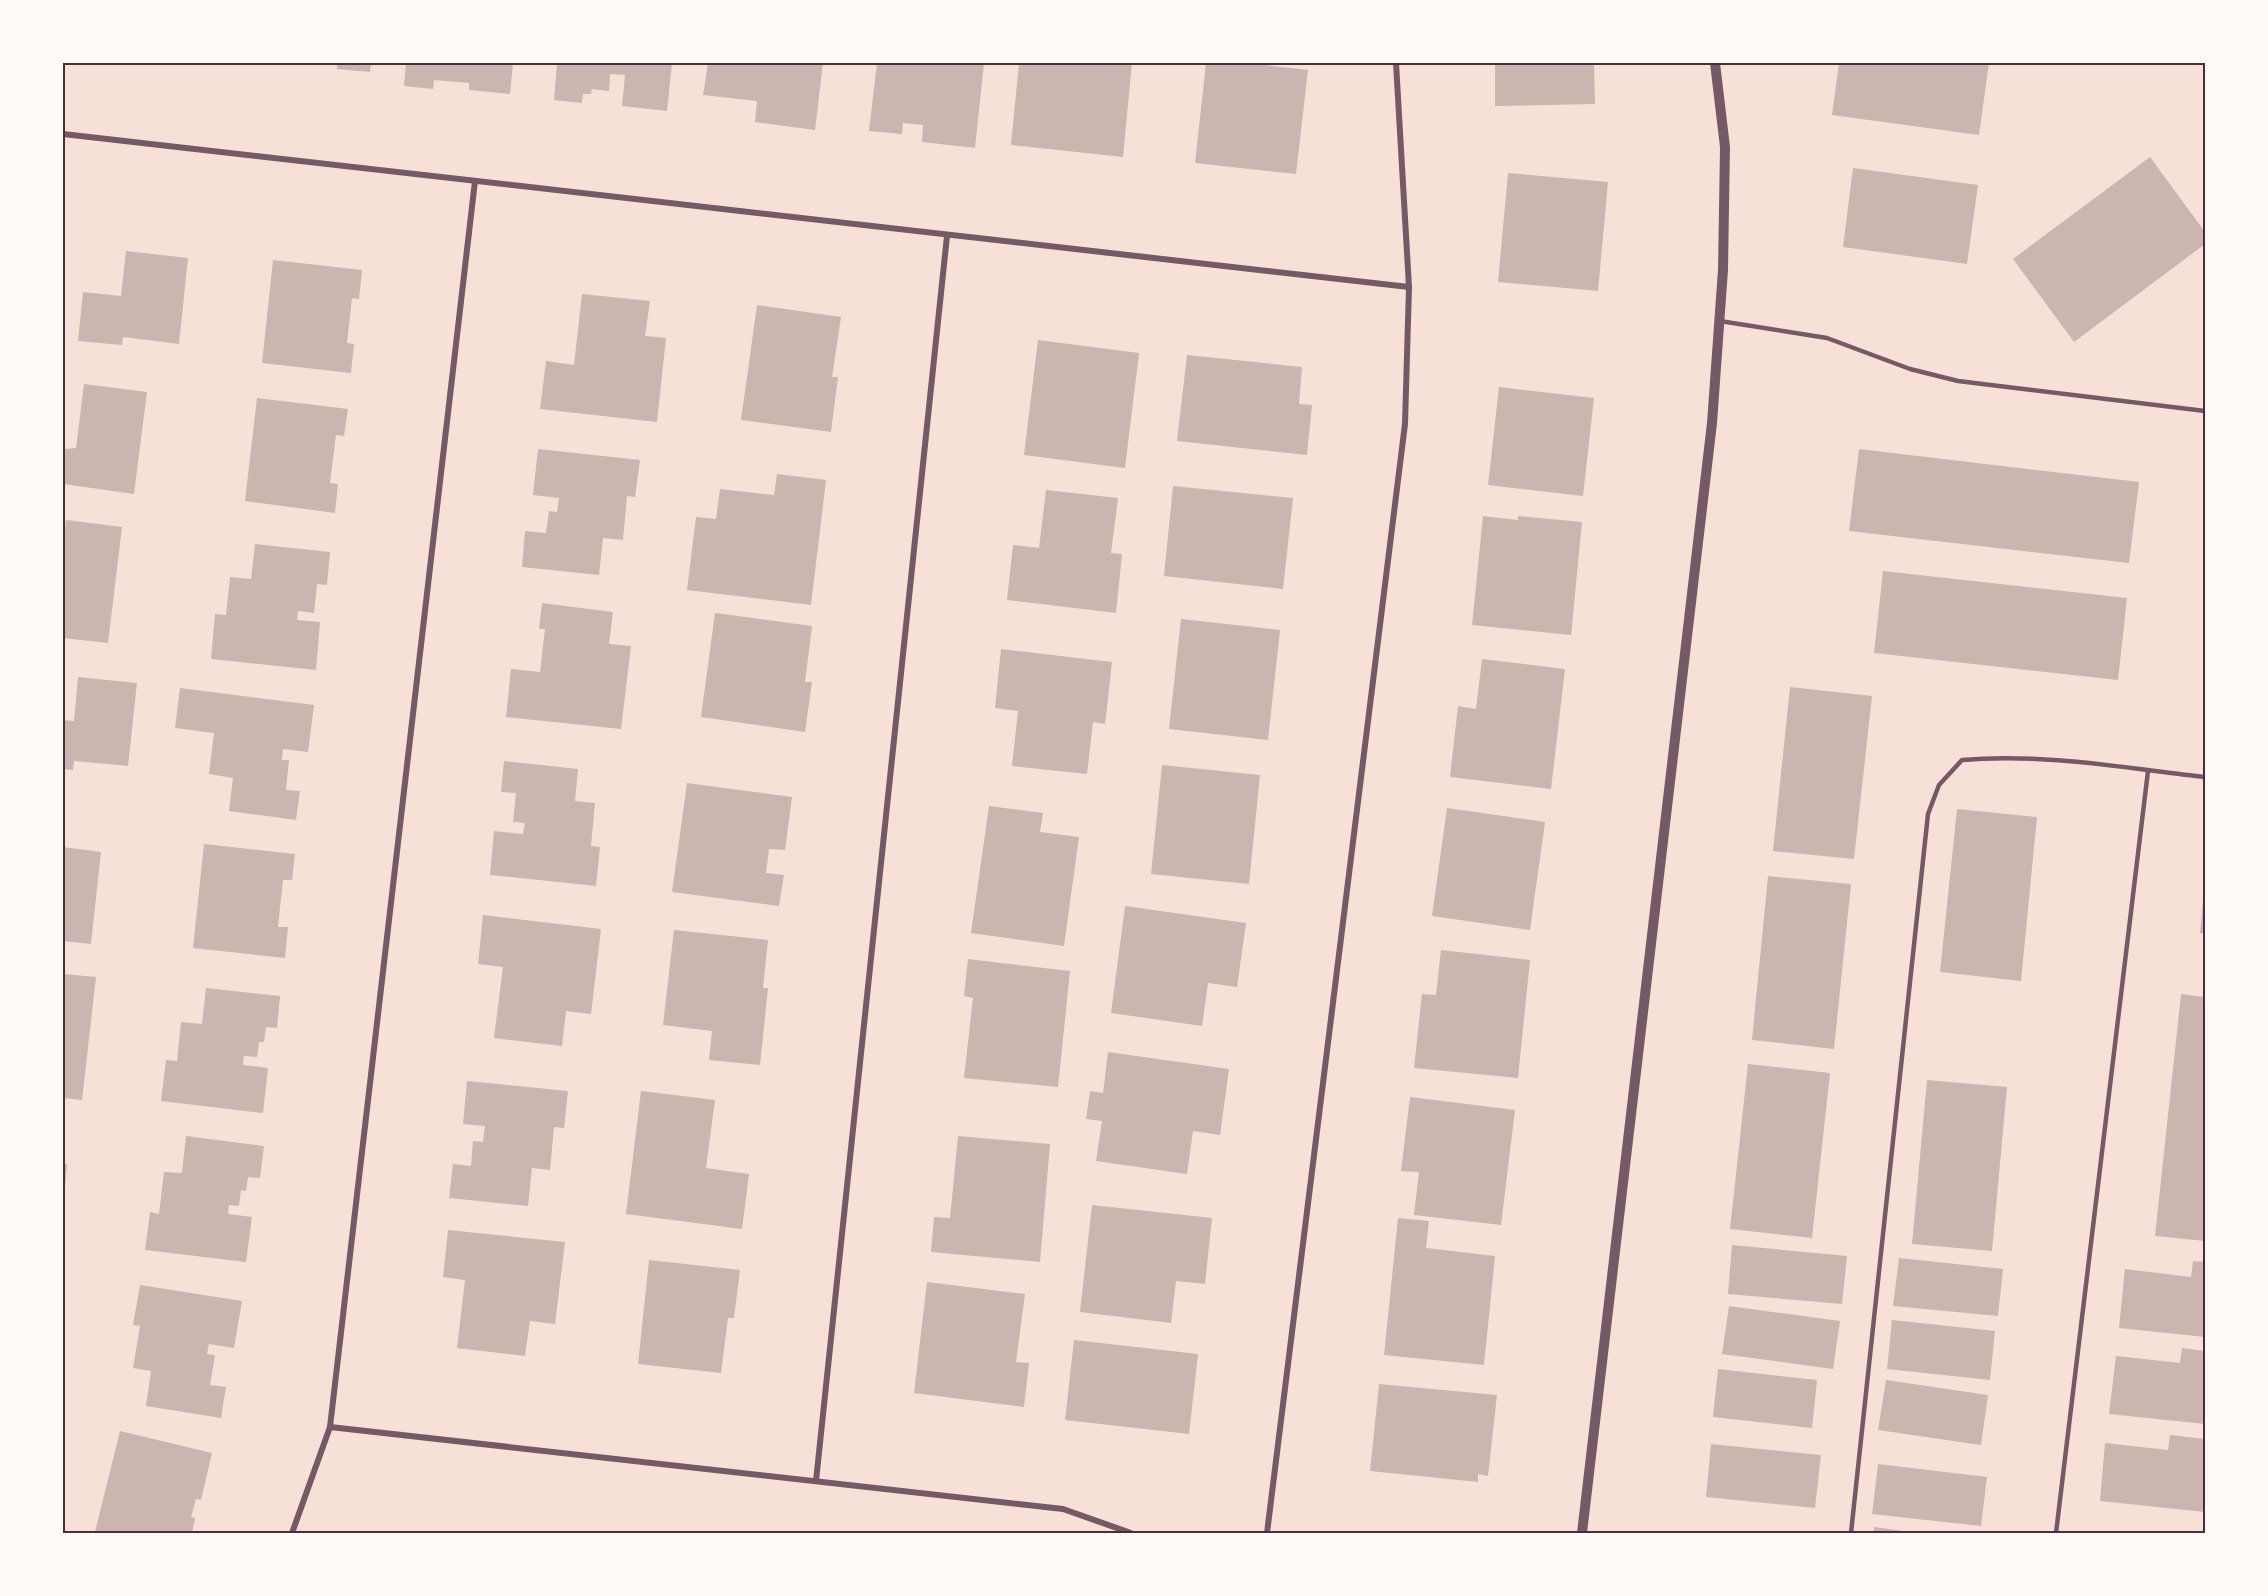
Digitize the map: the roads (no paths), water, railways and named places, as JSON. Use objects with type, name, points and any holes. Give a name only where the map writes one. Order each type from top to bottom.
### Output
[{"type":"street","points":[[1267,1533],[1405,424],[1409,287],[1396,63]]},
{"type":"street","points":[[1582,1533],[1712,423],[1720,321],[1725,147],[1715,63]]},
{"type":"street","points":[[63,134],[1409,287]]},
{"type":"street","points":[[292,1533],[330,1427],[474,181]]},
{"type":"street","points":[[816,1481],[947,236]]},
{"type":"street","points":[[330,1427],[1063,1509],[1131,1533]]},
{"type":"lane","points":[[1720,321],[1827,338],[1910,369],[1958,381],[2205,411]]},
{"type":"lane","points":[[1851,1533],[1928,814],[1938,785],[1962,760],[1992,757],[2026,758],[2205,777]]},
{"type":"lane","points":[[2055,1533],[2148,771]]}]
